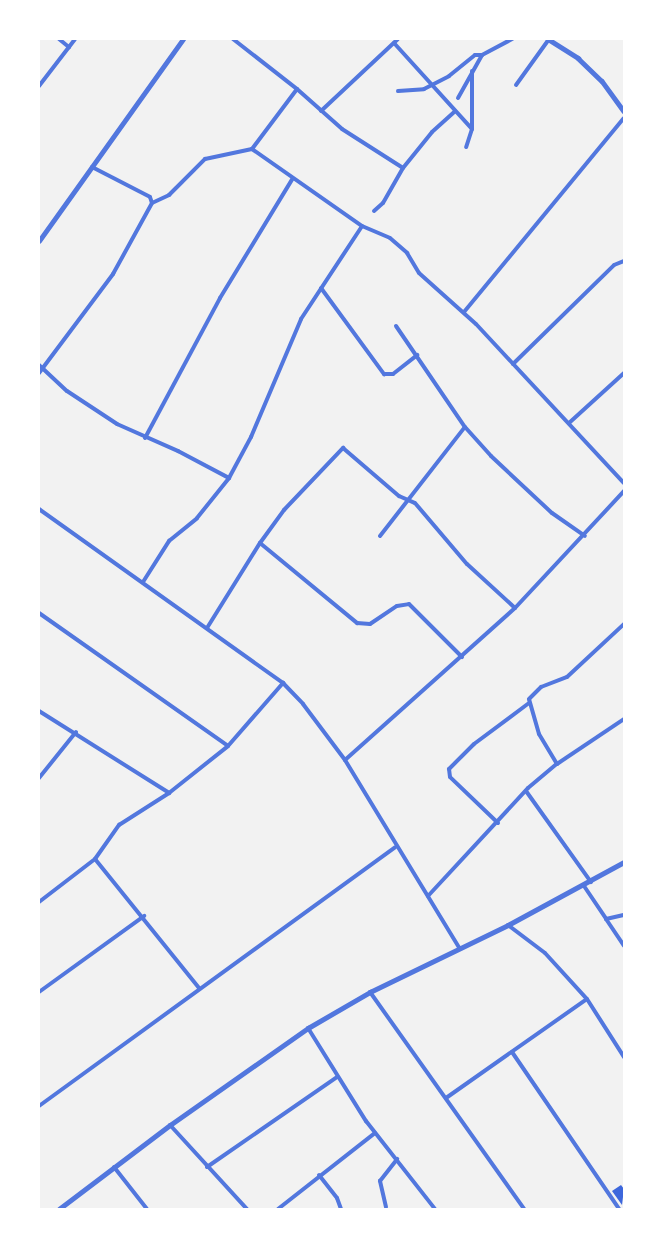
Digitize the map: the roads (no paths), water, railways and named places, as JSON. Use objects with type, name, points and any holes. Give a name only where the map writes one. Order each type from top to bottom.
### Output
[{"type":"street","points":[[59,39],[69,47]]},
{"type":"street","points":[[39,86],[75,39]]},
{"type":"street","points":[[39,241],[183,39]]},
{"type":"street","points":[[233,39],[297,89],[342,129],[403,168]]},
{"type":"street","points":[[321,111],[398,39]]},
{"type":"street","points":[[458,98],[482,56],[512,39]]},
{"type":"street","points":[[516,85],[549,39],[578,58],[602,81],[624,112]]},
{"type":"street","points":[[394,43],[435,84],[472,129]]},
{"type":"street","points":[[398,91],[424,89],[435,84],[475,55],[482,56]]},
{"type":"street","points":[[466,147],[472,129],[472,71]]},
{"type":"street","points":[[39,373],[40,366],[113,274],[152,203],[170,195],[205,159],[252,149],[297,89]]},
{"type":"street","points":[[374,211],[383,202],[403,168],[432,132],[455,110]]},
{"type":"street","points":[[464,312],[624,118]]},
{"type":"street","points":[[252,149],[362,226],[390,238],[407,253],[424,278],[464,312],[624,483]]},
{"type":"street","points":[[92,167],[150,197],[152,203]]},
{"type":"street","points":[[145,438],[220,298],[294,178]]},
{"type":"street","points":[[142,582],[169,540],[197,518],[230,478],[251,437],[283,357],[321,288],[362,226]]},
{"type":"street","points":[[514,364],[614,265],[624,261]]},
{"type":"street","points":[[321,288],[384,374],[393,374],[417,355]]},
{"type":"street","points":[[396,326],[465,427],[492,456],[552,513],[585,536]]},
{"type":"street","points":[[40,366],[67,392],[117,424],[178,451],[230,478]]},
{"type":"street","points":[[569,423],[624,372]]},
{"type":"street","points":[[380,536],[406,499],[465,427]]},
{"type":"street","points":[[207,628],[260,543],[284,510],[340,449],[345,449],[399,496],[415,503],[467,564],[515,608]]},
{"type":"street","points":[[345,760],[515,608],[585,536],[624,491]]},
{"type":"street","points":[[39,509],[283,683],[303,704],[345,760],[395,847],[428,896],[460,950]]},
{"type":"street","points":[[260,543],[358,623],[370,624],[397,606],[409,604],[462,657]]},
{"type":"street","points":[[39,613],[228,746]]},
{"type":"street","points":[[498,823],[450,777],[449,769],[474,744],[529,703],[535,690],[567,678],[624,624]]},
{"type":"street","points":[[39,902],[95,859],[119,825],[169,793],[228,746],[283,683]]},
{"type":"street","points":[[529,703],[539,734],[557,764]]},
{"type":"street","points":[[39,712],[76,732],[169,793]]},
{"type":"street","points":[[428,896],[526,791],[557,764],[624,718]]},
{"type":"street","points":[[39,778],[76,732]]},
{"type":"street","points":[[526,791],[591,882]]},
{"type":"street","points":[[39,1106],[199,988],[306,915],[395,847]]},
{"type":"street","points":[[95,859],[144,916],[199,988]]},
{"type":"street","points":[[59,1209],[170,1125],[308,1028],[370,992],[460,950],[584,886],[624,862]]},
{"type":"street","points":[[584,886],[624,946]]},
{"type":"street","points":[[606,919],[624,915]]},
{"type":"street","points":[[39,992],[144,916]]},
{"type":"street","points":[[508,925],[545,953],[586,999],[624,1057]]},
{"type":"street","points":[[370,992],[524,1209]]},
{"type":"street","points":[[446,1098],[586,999]]},
{"type":"street","points":[[308,1028],[337,1077],[375,1133],[435,1209]]},
{"type":"street","points":[[512,1052],[619,1209]]},
{"type":"street","points":[[207,1167],[337,1077]]},
{"type":"street","points":[[170,1125],[247,1209]]},
{"type":"street","points":[[278,1209],[320,1174],[375,1133]]},
{"type":"street","points":[[386,1207],[380,1181],[397,1159]]},
{"type":"street","points":[[114,1167],[146,1209]]},
{"type":"street","points":[[320,1174],[337,1198],[341,1209]]}]
